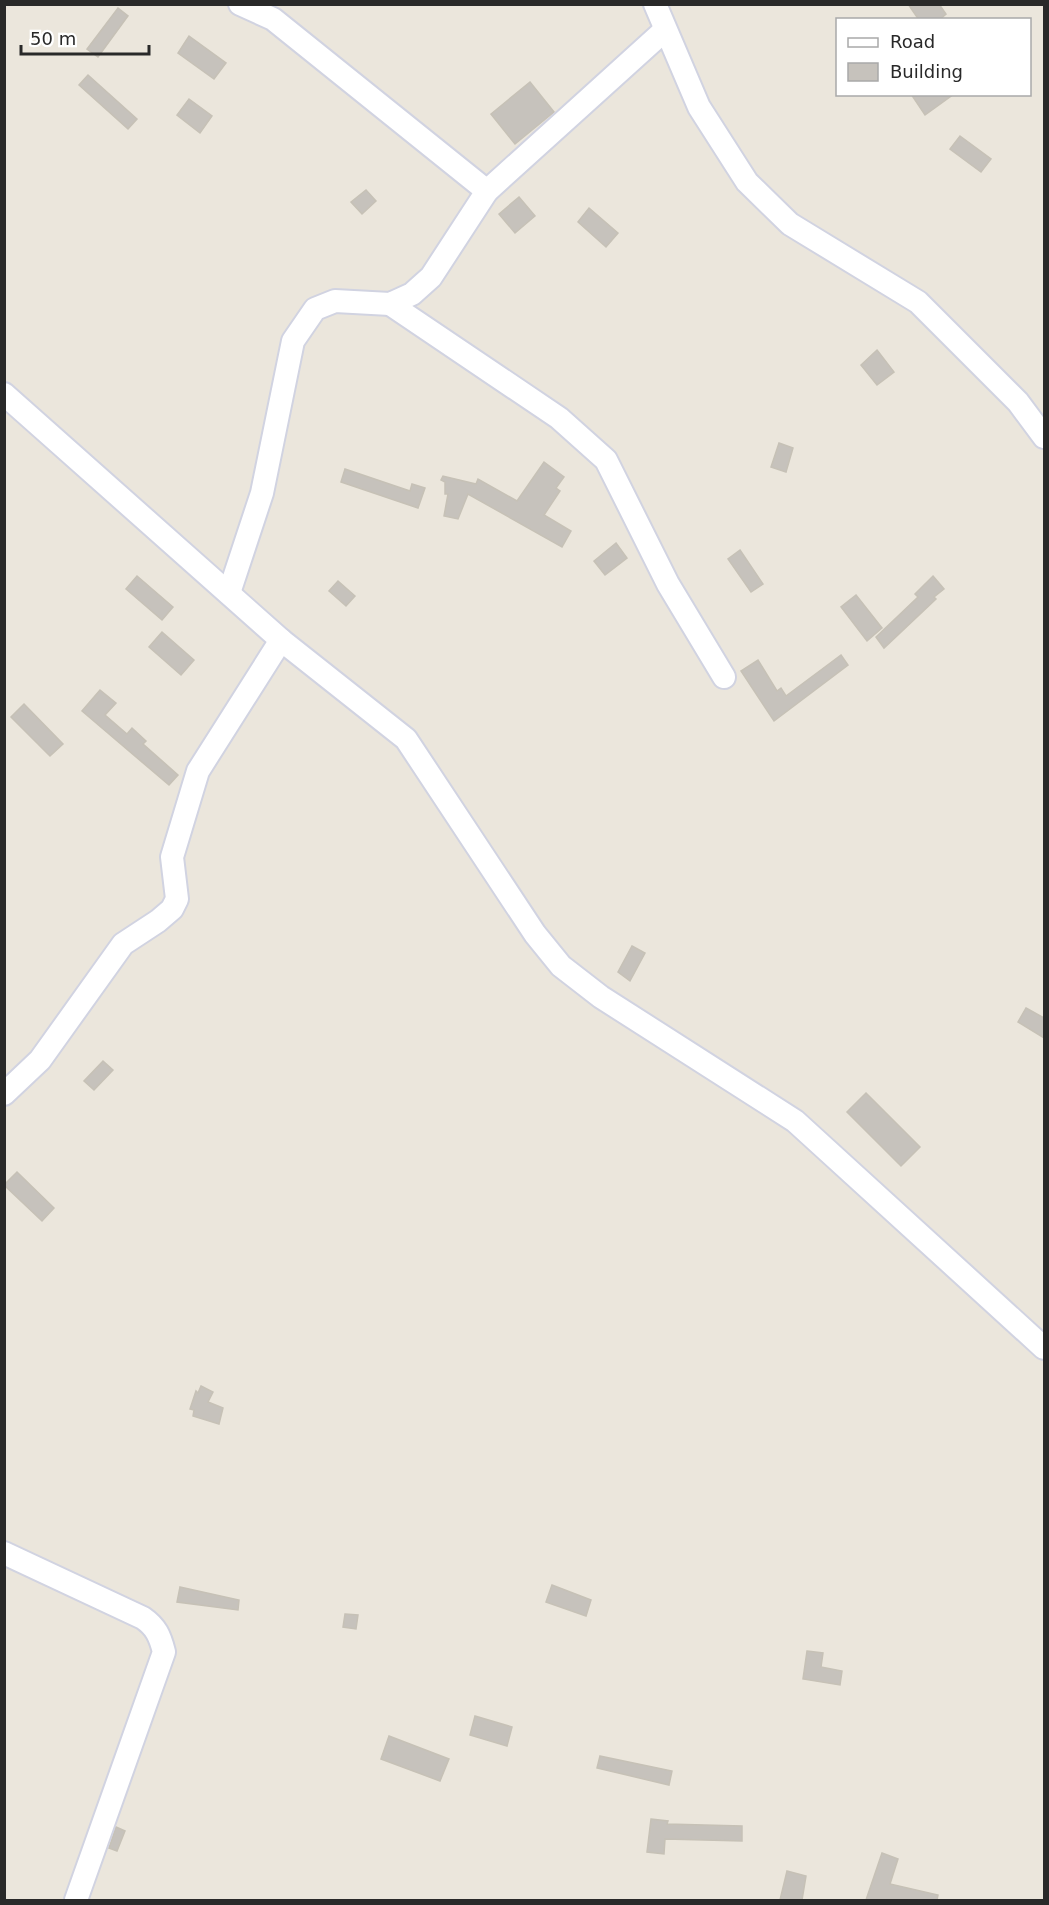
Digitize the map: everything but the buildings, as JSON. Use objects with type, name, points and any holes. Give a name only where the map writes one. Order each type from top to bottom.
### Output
[{"type":"street","points":[[240,4],[273,19],[487,191]]},
{"type":"street","points":[[655,4],[699,107],[747,182],[790,224],[918,302],[1018,402],[1044,437]]},
{"type":"street","points":[[229,592],[262,493],[293,341],[315,309],[335,301],[390,303],[412,294],[431,277],[487,191],[665,30]]},
{"type":"street","points":[[390,303],[559,418],[606,460],[668,584],[724,677]]},
{"type":"street","points":[[4,394],[281,640],[406,739],[535,934],[561,966],[601,997],[795,1121],[1044,1348]]},
{"type":"street","points":[[4,1094],[40,1060],[123,944],[172,909],[177,899],[172,857],[198,771],[281,640]]},
{"type":"street","points":[[4,1553],[143,1618],[154,1626],[160,1636],[164,1652],[76,1900]]}]
